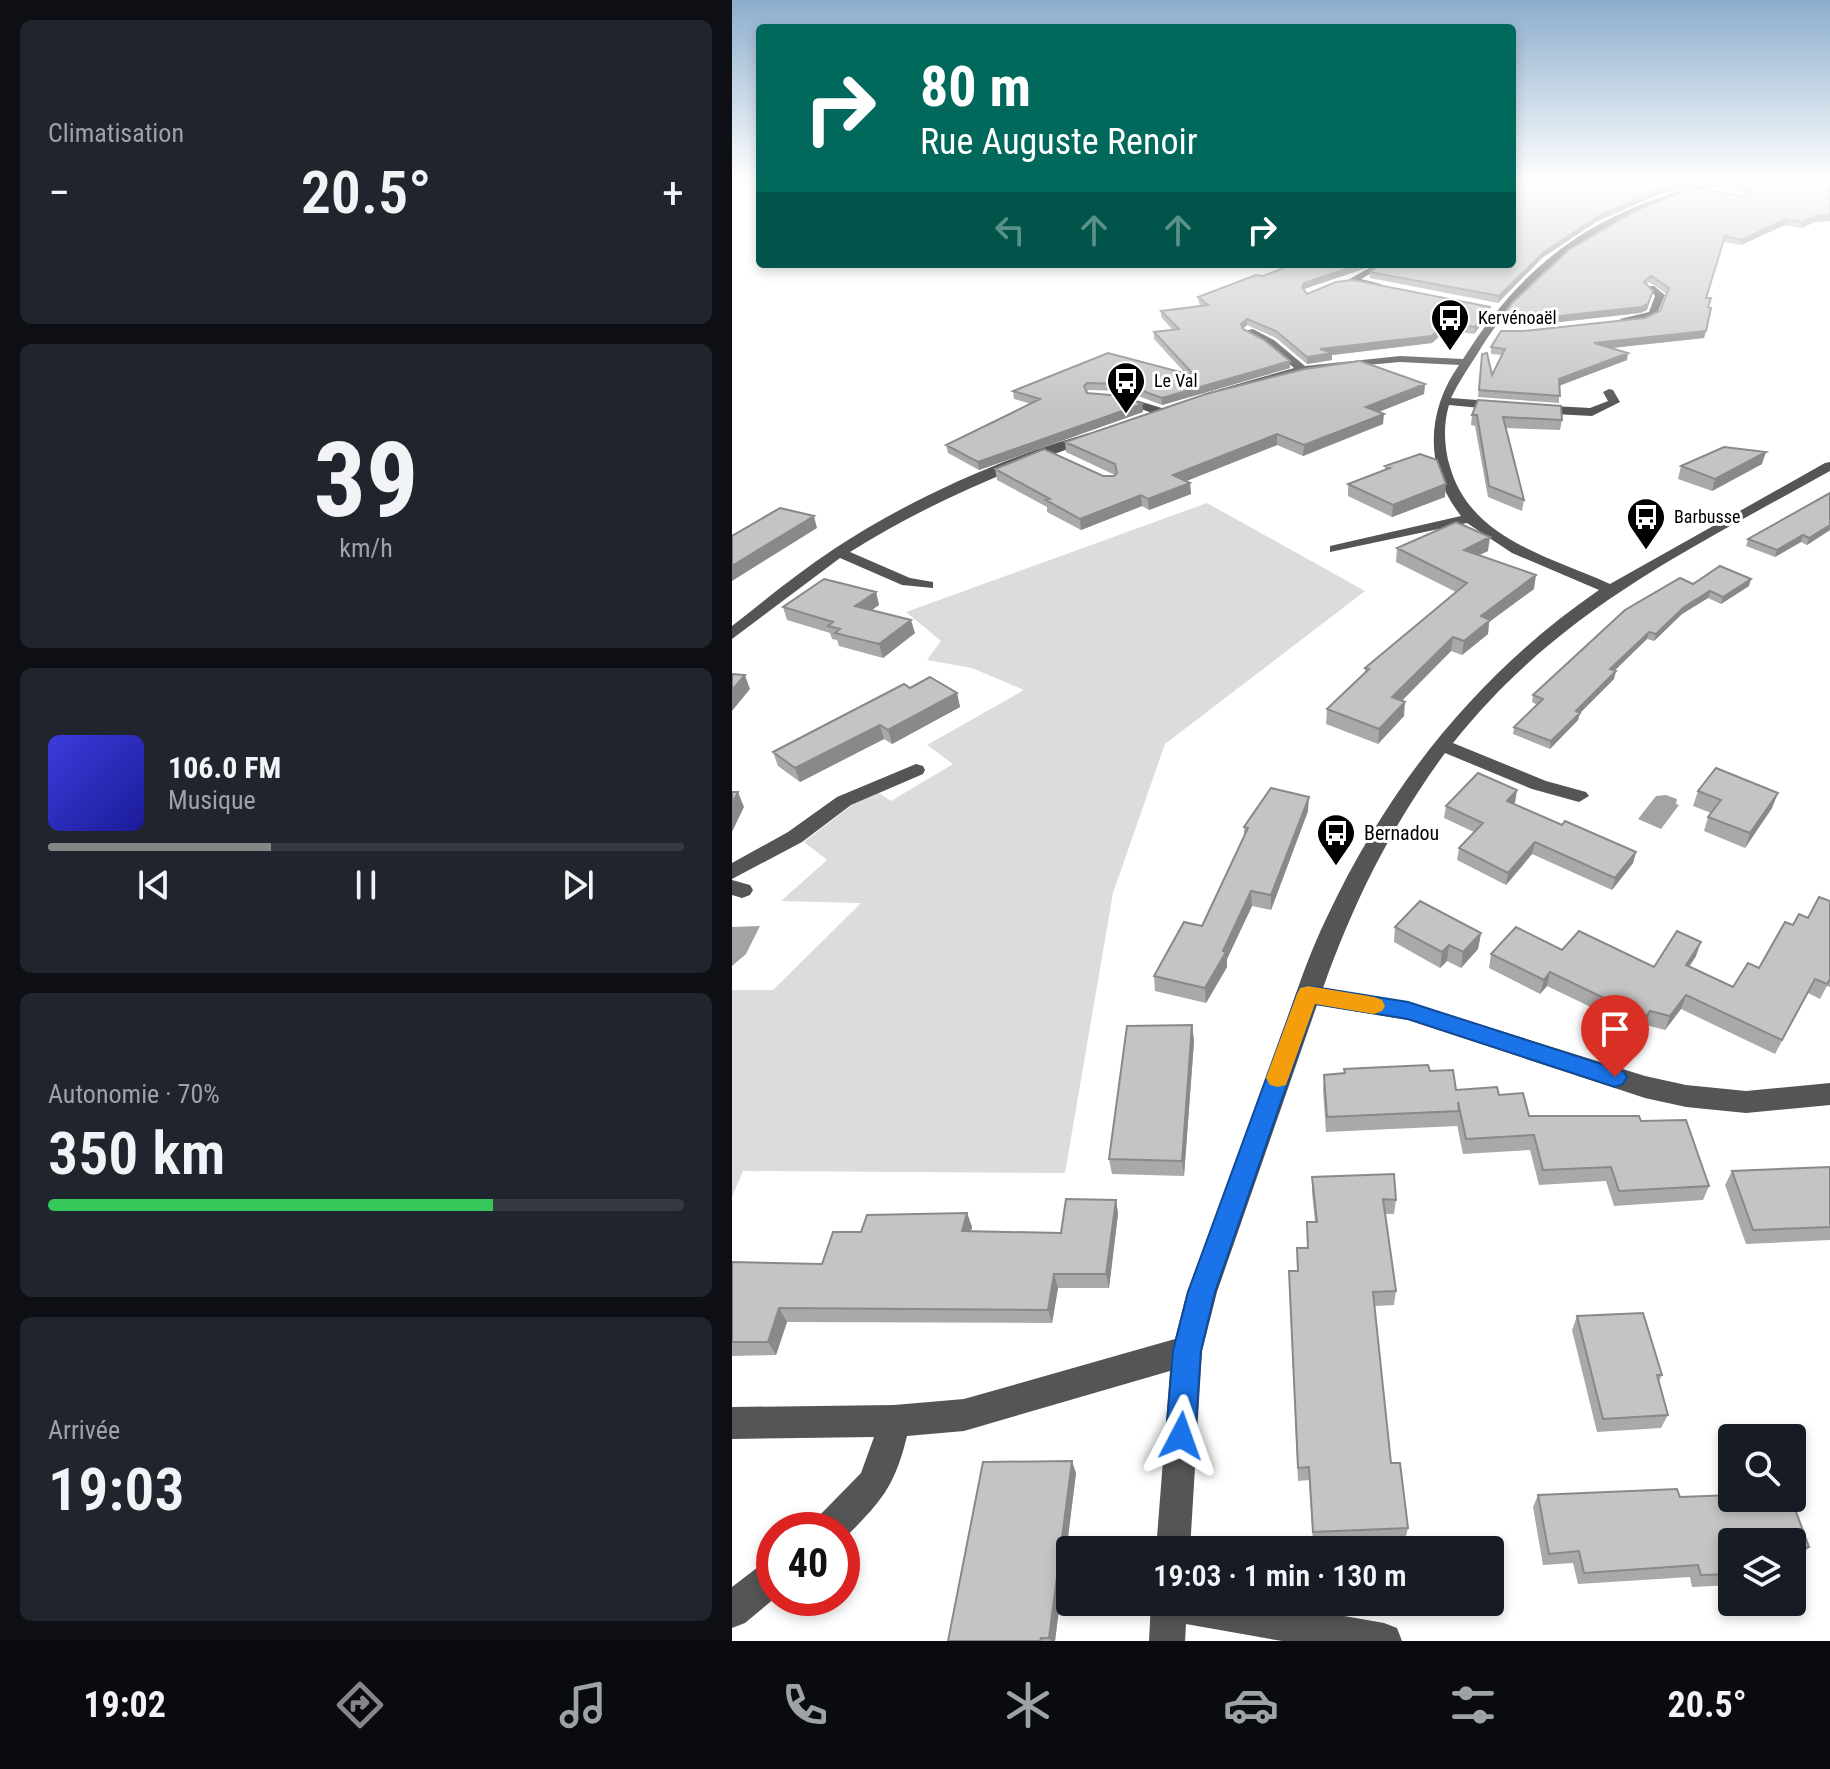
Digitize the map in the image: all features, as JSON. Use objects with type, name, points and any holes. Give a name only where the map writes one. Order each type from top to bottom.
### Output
[{"type":"street","points":[[1553,258],[1498,309],[1444,401],[1439,428],[1444,467],[1452,492],[1470,518],[1504,541],[1611,590]]},
{"type":"street","points":[[1375,268],[1348,281],[1383,287]]},
{"type":"street","points":[[1608,323],[1643,319],[1653,314],[1660,295],[1651,288]]},
{"type":"street","points":[[1487,307],[1498,309]]},
{"type":"street","points":[[1249,331],[1270,342],[1302,369]]},
{"type":"street","points":[[1484,331],[1508,333]]},
{"type":"street","points":[[1199,399],[1302,369],[1382,360],[1466,362]]},
{"type":"street","points":[[1526,408],[1592,412],[1614,402],[1609,392]]},
{"type":"street","points":[[1103,396],[1125,397],[1167,410],[1146,417]]},
{"type":"street","points":[[1444,401],[1511,407]]},
{"type":"street","points":[[732,634],[838,552],[946,493],[1053,455],[1103,432]]},
{"type":"street","points":[[1174,1536],[1187,1351],[1214,1256],[1308,994],[1356,878],[1409,787],[1475,703],[1509,669],[1576,613],[1830,466]]},
{"type":"street","points":[[1335,549],[1470,518]]},
{"type":"street","points":[[838,552],[907,582],[928,585]]},
{"type":"street","points":[[1441,745],[1539,785],[1579,796]]},
{"type":"street","points":[[735,883],[844,801],[916,770]]},
{"type":"street","points":[[1308,994],[1408,1011],[1645,1087],[1686,1096],[1746,1102],[1784,1101],[1830,1094]]},
{"type":"street","points":[[732,1423],[894,1421],[964,1415],[1187,1351]]},
{"type":"street","points":[[847,1512],[873,1485],[883,1466],[894,1421]]},
{"type":"street","points":[[732,1610],[756,1591]]},
{"type":"street","points":[[1167,1641],[1168,1616]]},
{"type":"street","points":[[1243,1616],[1384,1641]]},
{"type":"shaded area","points":[[1207,503],[1365,591],[1165,744],[1113,893],[1065,1173],[743,1171],[732,1197],[732,990],[773,990],[861,903],[781,901],[827,860],[804,842],[852,805],[879,793],[891,801],[953,764],[927,745],[1024,690],[972,668],[927,660],[941,641],[906,612]]},
{"type":"shaded area","points":[[1666,795],[1677,799],[1676,804],[1679,805],[1661,829],[1638,819],[1656,796]]},
{"type":"shaded area","points":[[760,926],[746,954],[732,966],[732,927]]},
{"type":"building","points":[[1516,258],[1538,258],[1499,296],[1370,272],[1376,268],[1516,268]]},
{"type":"building","points":[[1561,258],[1718,258],[1706,298],[1711,298],[1708,307],[1711,308],[1706,331],[1594,343],[1628,353],[1559,379],[1560,396],[1479,390],[1482,354],[1487,353],[1492,375],[1505,349],[1491,347],[1501,331],[1645,318],[1660,311],[1669,288],[1651,276],[1644,282],[1653,291],[1648,304],[1641,307],[1524,320],[1500,319],[1513,302]]},
{"type":"building","points":[[1284,268],[1349,268],[1304,283],[1302,287],[1307,294],[1336,282],[1353,280],[1490,307],[1475,327],[1452,324],[1443,326],[1432,336],[1320,349],[1332,353],[1307,357],[1276,331],[1247,319],[1241,324],[1243,329],[1264,340],[1290,361],[1162,398],[1124,384],[1087,383],[1084,386],[1087,393],[1122,396],[1142,404],[978,462],[946,445],[1040,399],[1013,391],[1108,353],[1195,376],[1154,332],[1179,329],[1161,311],[1208,305],[1198,297],[1256,275],[1263,276]]},
{"type":"building","points":[[1360,361],[1425,384],[1366,407],[1384,414],[1304,445],[1277,434],[1173,475],[1190,483],[1148,499],[1141,495],[1080,519],[995,469],[1044,449],[1103,476],[1114,476],[1117,473],[1115,464],[1065,442],[1206,394],[1305,369]]},
{"type":"building","points":[[1478,400],[1561,406],[1562,420],[1503,417],[1524,500],[1489,486],[1477,415],[1472,415]]},
{"type":"building","points":[[1724,447],[1766,452],[1715,479],[1681,466]]},
{"type":"building","points":[[1420,454],[1437,460],[1446,484],[1393,505],[1348,484],[1390,468],[1385,466]]},
{"type":"building","points":[[1830,493],[1830,525],[1809,538],[1803,535],[1777,550],[1748,539]]},
{"type":"building","points":[[780,508],[814,516],[732,566],[732,536]]},
{"type":"building","points":[[1456,522],[1490,537],[1464,550],[1536,575],[1481,616],[1490,620],[1464,641],[1453,637],[1392,697],[1405,702],[1379,729],[1327,709],[1369,669],[1365,668],[1467,583],[1397,548]]},
{"type":"building","points":[[1720,566],[1751,579],[1723,597],[1710,591],[1684,607],[1656,634],[1649,632],[1610,669],[1616,671],[1551,741],[1514,727],[1543,699],[1533,695],[1625,610],[1680,578],[1693,584]]},
{"type":"building","points":[[824,579],[876,592],[855,606],[911,620],[879,644],[835,633],[840,629],[828,626],[833,622],[783,607]]},
{"type":"building","points":[[732,674],[745,675],[732,690]]},
{"type":"building","points":[[930,677],[957,693],[888,730],[880,725],[795,768],[773,752],[904,684],[910,688]]},
{"type":"building","points":[[1716,768],[1778,793],[1750,833],[1708,817],[1721,800],[1698,791]]},
{"type":"building","points":[[1478,773],[1517,790],[1507,801],[1562,825],[1565,821],[1636,852],[1615,878],[1535,842],[1508,873],[1459,848],[1483,823],[1446,806]]},
{"type":"building","points":[[1271,788],[1309,797],[1271,895],[1251,891],[1223,951],[1226,952],[1205,988],[1154,976],[1184,922],[1202,926],[1248,828],[1244,827]]},
{"type":"building","points":[[1819,897],[1830,901],[1830,979],[1827,984],[1815,979],[1782,1040],[1686,995],[1670,1016],[1650,1011],[1642,1022],[1605,1005],[1608,1000],[1550,972],[1544,980],[1491,954],[1516,927],[1562,950],[1579,931],[1654,967],[1677,931],[1701,942],[1686,965],[1733,987],[1748,963],[1759,968],[1785,922],[1793,925],[1799,914],[1808,918]]},
{"type":"building","points":[[1420,901],[1481,933],[1463,952],[1449,945],[1442,952],[1395,927]]},
{"type":"building","points":[[1192,1025],[1182,1161],[1109,1159],[1127,1026]]},
{"type":"building","points":[[1428,1065],[1430,1071],[1453,1070],[1456,1090],[1497,1087],[1499,1095],[1523,1093],[1529,1116],[1639,1116],[1641,1121],[1686,1120],[1709,1186],[1619,1191],[1611,1167],[1543,1170],[1534,1135],[1466,1139],[1458,1102],[1459,1111],[1327,1117],[1324,1075],[1345,1073],[1344,1069]]},
{"type":"building","points":[[1830,1167],[1830,1227],[1753,1230],[1732,1171]]},
{"type":"building","points":[[1394,1174],[1396,1200],[1383,1199],[1396,1291],[1373,1292],[1391,1463],[1400,1463],[1408,1528],[1313,1532],[1309,1467],[1298,1468],[1289,1271],[1298,1271],[1297,1248],[1308,1248],[1307,1222],[1317,1222],[1312,1177]]},
{"type":"building","points":[[1066,1199],[1116,1200],[1106,1274],[1054,1274],[1048,1310],[779,1308],[768,1342],[732,1342],[732,1262],[822,1264],[833,1232],[861,1232],[867,1215],[967,1213],[962,1231],[1061,1233]]},
{"type":"building","points":[[1643,1313],[1662,1375],[1657,1375],[1668,1415],[1603,1419],[1577,1316]]},
{"type":"building","points":[[1072,1461],[1062,1536],[1056,1536],[1056,1584],[1049,1638],[1041,1638],[1040,1641],[948,1641],[983,1462]]},
{"type":"building","points":[[1677,1489],[1680,1497],[1718,1496],[1718,1512],[1796,1512],[1802,1528],[1718,1528],[1718,1574],[1701,1575],[1698,1565],[1584,1573],[1579,1551],[1549,1554],[1538,1495]]},
{"type":"slow traffic","points":[[1278,1078],[1308,994],[1374,1006]]},
{"type":"place","name":"Kervénoaël","points":[[1450,352]]},
{"type":"place","name":"Le Val","points":[[1126,415]]},
{"type":"place","name":"Barbusse","points":[[1646,551]]},
{"type":"place","name":"Bernadou","points":[[1336,867]]},
{"type":"route","points":[[1181,1436],[1187,1351],[1202,1292],[1308,994],[1408,1011],[1615,1077]]}]
